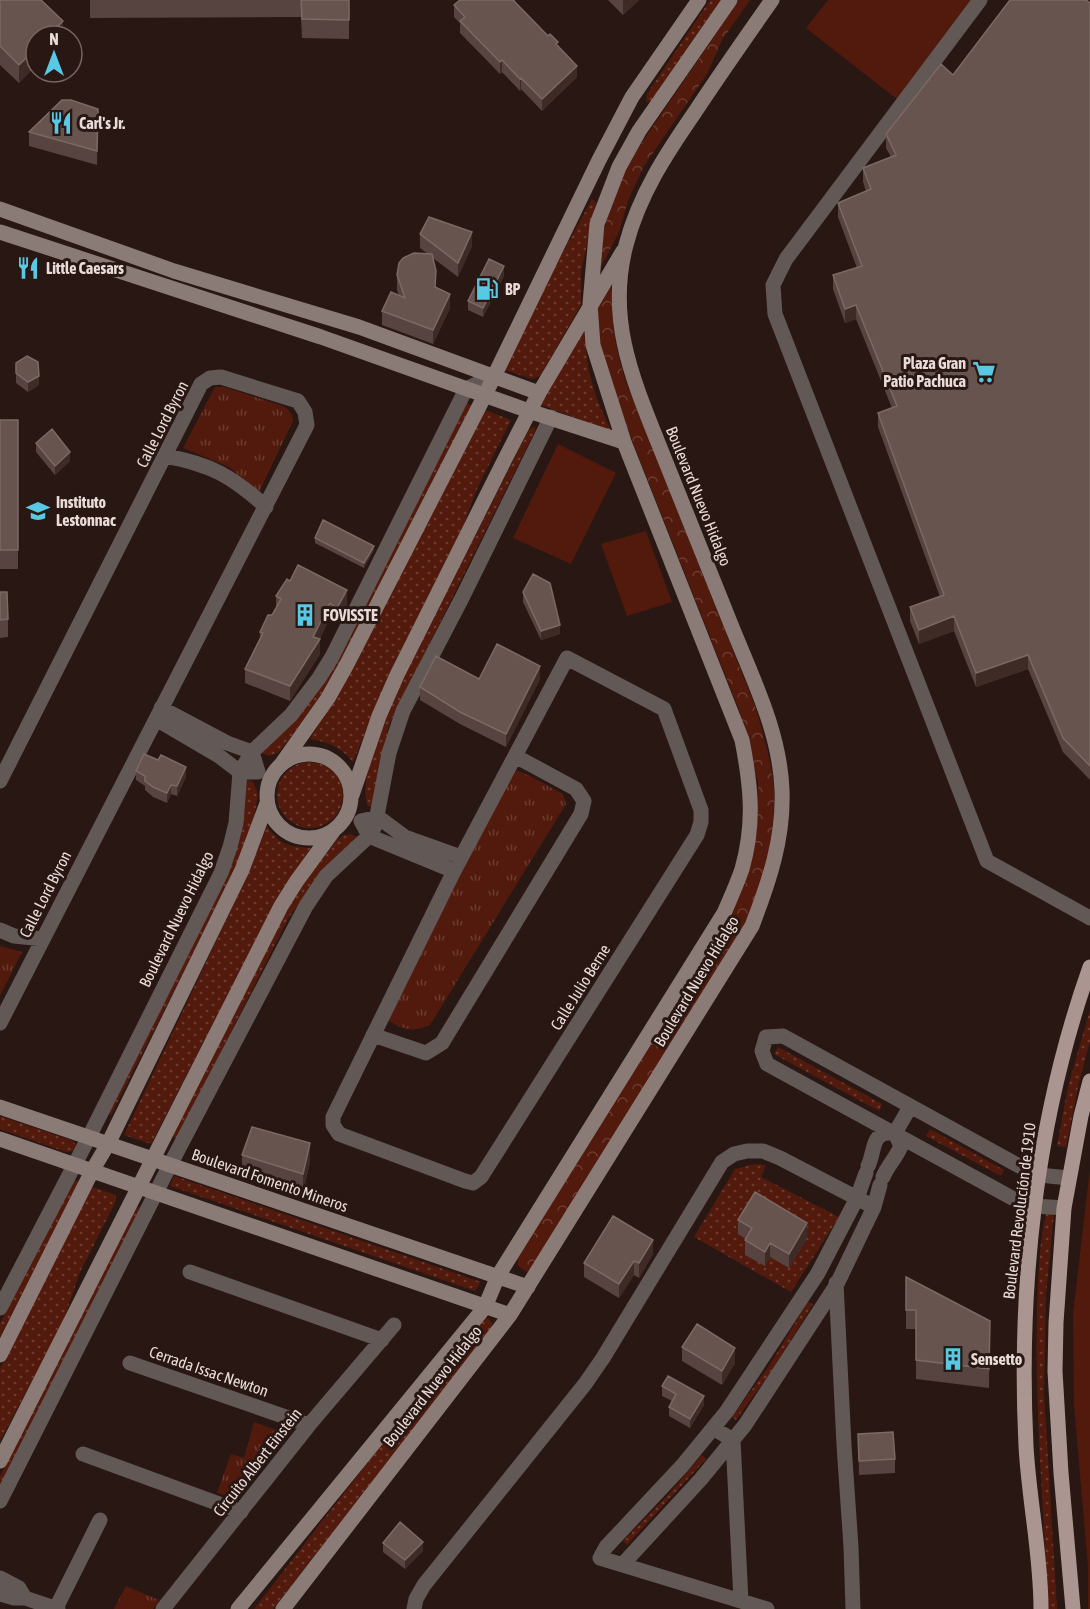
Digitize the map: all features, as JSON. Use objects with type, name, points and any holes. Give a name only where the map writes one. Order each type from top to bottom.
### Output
[{"type":"main road","name":"Boulevard Revolución de 1910","points":[[1041,1609],[1037,1538],[1026,1449],[1024,1361],[1026,1293],[1039,1175],[1056,1087],[1076,1006],[1090,967]]},
{"type":"main road","points":[[1073,1609],[1061,1473],[1056,1323],[1064,1208],[1090,1081]]},
{"type":"street","points":[[280,766],[328,698],[347,664],[485,395],[599,160],[643,80],[699,0]]},
{"type":"street","name":"Boulevard Nuevo Hidalgo","points":[[238,1609],[485,1307],[498,1276],[724,913],[741,872],[749,840],[752,811],[749,775],[742,740],[624,442],[593,345],[590,304],[597,224],[619,167],[639,131],[730,0]]},
{"type":"street","name":"Boulevard Nuevo Hidalgo","points":[[283,1609],[510,1315],[752,926],[774,865],[781,829],[782,790],[778,754],[765,711],[633,379],[620,325],[619,295],[626,247],[641,198],[668,152],[772,0]]},
{"type":"street","points":[[980,0],[786,259],[773,285],[775,314],[987,861],[1090,918]]},
{"type":"street","points":[[639,131],[643,80]]},
{"type":"street","points":[[599,160],[619,167]]},
{"type":"street","points":[[0,209],[174,271],[359,327],[539,393]]},
{"type":"street","points":[[0,232],[321,337],[529,411],[624,442]]},
{"type":"street","name":"Boulevard Nuevo Hidalgo","points":[[352,795],[379,716],[397,675],[529,411],[590,304],[626,247]]},
{"type":"street","points":[[466,389],[493,376]]},
{"type":"street","name":"Calle Lord Byron","points":[[0,781],[201,384],[210,378],[221,377],[298,401],[305,412],[307,425],[0,1023]]},
{"type":"street","name":"Boulevard Nuevo Hidalgo","points":[[0,1308],[221,873],[236,823],[240,772],[252,752],[291,715],[332,657],[466,389]]},
{"type":"street","points":[[0,1501],[170,1165],[306,906],[326,876],[369,836],[378,817],[389,753],[403,711],[462,598],[551,417]]},
{"type":"street","points":[[165,456],[194,461],[220,472],[245,487],[266,507]]},
{"type":"street","name":"Calle Julio Berne","points":[[567,658],[664,709],[700,810],[701,822],[697,835],[481,1178],[473,1183],[339,1134],[333,1125],[333,1117],[461,857],[514,756],[567,658]]},
{"type":"street","points":[[158,713],[223,750],[240,772],[264,776],[293,757],[301,755],[325,757],[344,772],[352,795],[354,818],[369,836],[461,857]]},
{"type":"street","points":[[0,1354],[92,1171],[108,1144],[242,870],[267,803],[264,776],[252,752],[223,750]]},
{"type":"street","points":[[373,1035],[426,1053],[441,1043],[581,814],[584,801],[576,789],[514,756]]},
{"type":"street","points":[[267,803],[273,818],[289,834],[312,838],[334,831],[354,818],[378,817],[403,843],[410,855],[454,871]]},
{"type":"street","points":[[0,1461],[281,906],[334,831]]},
{"type":"street","points":[[0,930],[14,936],[43,939]]},
{"type":"street","points":[[1064,1208],[1035,1206],[1012,1198],[767,1064],[762,1051],[766,1037],[783,1036],[1039,1175],[1069,1178]]},
{"type":"street","name":"Boulevard Fomento Mineros","points":[[0,1107],[528,1287]]},
{"type":"street","points":[[895,1133],[910,1107]]},
{"type":"street","points":[[767,1609],[600,1558],[606,1547],[682,1466],[727,1411],[818,1273],[857,1198],[872,1156],[874,1143],[879,1135],[885,1132],[895,1133]]},
{"type":"street","points":[[622,1564],[701,1479],[733,1440],[776,1379],[837,1284],[874,1207],[888,1166],[897,1157],[901,1146],[895,1133]]},
{"type":"street","points":[[0,1139],[510,1315]]},
{"type":"street","points":[[414,1609],[416,1599],[424,1585],[603,1359],[722,1162],[741,1152],[763,1151],[874,1207]]},
{"type":"street","points":[[190,1272],[382,1340]]},
{"type":"street","points":[[818,1273],[837,1284]]},
{"type":"street","points":[[837,1284],[853,1609]]},
{"type":"street","name":"Circuito Albert Einstein","points":[[163,1609],[309,1425],[394,1325]]},
{"type":"street","name":"Cerrada Issac Newton","points":[[130,1363],[309,1425]]},
{"type":"street","points":[[713,1428],[733,1440]]},
{"type":"street","points":[[733,1440],[741,1601]]},
{"type":"street","points":[[83,1454],[241,1512]]},
{"type":"street","points":[[0,1594],[25,1598],[57,1609],[100,1520]]},
{"type":"street","points":[[0,1578],[19,1588],[25,1598]]},
{"type":"green space","points":[[710,0],[721,0],[651,101],[646,102],[647,94]]},
{"type":"green space","points":[[739,0],[750,0],[722,40],[707,74],[644,166],[629,198],[619,232],[597,275],[608,214],[632,157]]},
{"type":"green space","points":[[828,0],[980,0],[903,104],[806,28]]},
{"type":"green space","points":[[592,199],[596,202],[581,272],[581,305],[540,376],[532,379],[505,370],[541,292]]},
{"type":"green space","points":[[612,274],[614,328],[626,382],[755,706],[772,777],[774,830],[764,876],[744,926],[532,1268],[527,1272],[518,1266],[518,1258],[712,946],[753,846],[758,811],[758,783],[740,712],[620,410],[599,342],[597,306]]},
{"type":"green space","points":[[583,328],[589,372],[597,399],[611,431],[541,405]]},
{"type":"green space","points":[[215,387],[224,387],[283,406],[291,414],[293,421],[259,492],[229,467],[183,448]]},
{"type":"green space","points":[[466,403],[472,405],[323,696],[279,752],[269,756],[262,753],[263,749],[291,722]]},
{"type":"green space","points":[[485,410],[511,420],[476,491],[457,543],[388,677],[353,762],[344,752],[334,746],[310,739],[353,666]]},
{"type":"green space","points":[[535,426],[535,431],[389,725],[373,808],[368,806],[366,786],[371,758],[398,688],[529,429]]},
{"type":"green space","points":[[558,444],[616,473],[571,564],[513,538]]},
{"type":"green space","points":[[646,531],[672,602],[627,616],[601,544]]},
{"type":"green space","points":[[310,762],[322,765],[333,772],[340,783],[343,795],[340,807],[333,818],[322,825],[310,828],[298,825],[287,818],[280,807],[277,795],[280,783],[287,772],[298,765]]},
{"type":"green space","points":[[509,768],[528,775],[563,794],[566,804],[430,1025],[418,1029],[400,1027],[385,1017]]},
{"type":"green space","points":[[248,780],[253,782],[257,791],[257,799],[248,834],[232,877],[111,1115],[106,1113],[225,876],[244,786]]},
{"type":"green space","points":[[267,826],[276,838],[285,844],[311,848],[283,888],[151,1144],[124,1135],[249,872]]},
{"type":"green space","points":[[351,834],[357,837],[310,888],[288,919],[177,1139],[172,1136],[282,918],[300,888],[337,840],[344,835]]},
{"type":"green space","points":[[0,946],[22,952],[0,996]]},
{"type":"green space","points":[[1090,1010],[1090,1041],[1066,1147],[1057,1146],[1068,1086]]},
{"type":"green space","points":[[778,1047],[882,1104],[879,1111],[774,1054]]},
{"type":"green space","points":[[0,1116],[73,1141],[77,1146],[74,1151],[66,1152],[0,1129]]},
{"type":"green space","points":[[930,1129],[1004,1170],[1001,1176],[926,1136]]},
{"type":"green space","points":[[755,1164],[766,1165],[761,1177],[839,1217],[791,1292],[694,1237],[735,1169]]},
{"type":"green space","points":[[1090,1168],[1090,1609],[1088,1609],[1088,1567],[1074,1406],[1073,1314]]},
{"type":"green space","points":[[174,1176],[481,1282],[475,1291],[170,1186]]},
{"type":"green space","points":[[76,1180],[79,1183],[0,1337],[0,1323],[72,1182]]},
{"type":"green space","points":[[93,1187],[116,1195],[116,1201],[80,1272],[62,1325],[0,1441],[0,1368]]},
{"type":"green space","points":[[138,1206],[141,1211],[0,1489],[0,1476]]},
{"type":"green space","points":[[1047,1211],[1054,1213],[1046,1294],[1044,1393],[1057,1609],[1047,1609],[1036,1348],[1038,1274]]},
{"type":"green space","points":[[808,1302],[813,1304],[773,1369],[736,1420],[732,1417],[769,1366]]},
{"type":"green space","points":[[488,1318],[492,1323],[492,1328],[273,1609],[254,1609],[479,1319]]},
{"type":"green space","points":[[254,1422],[287,1434],[237,1498],[217,1493],[231,1454],[244,1458]]},
{"type":"green space","points":[[702,1455],[706,1459],[627,1545],[623,1541],[668,1495]]},
{"type":"green space","points":[[126,1586],[159,1600],[153,1609],[114,1609]]},
{"type":"building","points":[[0,0],[41,0],[63,21],[60,24],[24,24],[24,60],[19,65],[0,46]]},
{"type":"building","points":[[301,0],[349,0],[349,20],[302,19]]},
{"type":"building","points":[[460,0],[513,0],[548,36],[550,34],[558,42],[556,44],[577,66],[542,99],[502,60],[500,62],[460,21],[465,17],[454,5]]},
{"type":"building","name":"Plaza Gran Patio Pachuca","points":[[1010,0],[1086,0],[1090,3],[1090,766],[1063,738],[1028,655],[976,673],[954,616],[919,630],[910,607],[944,595],[878,413],[897,406],[856,305],[845,309],[833,275],[862,266],[838,203],[871,189],[863,168],[896,155],[886,134],[941,64],[953,75]]},
{"type":"building","points":[[62,100],[71,100],[98,109],[97,151],[29,132]]},
{"type":"building","points":[[429,217],[472,232],[458,263],[420,234]]},
{"type":"building","points":[[414,253],[432,254],[436,271],[435,287],[450,294],[433,330],[382,311],[391,292],[405,298],[397,275],[399,263],[403,258]]},
{"type":"building","points":[[489,259],[504,266],[483,308],[468,301]]},
{"type":"building","points":[[27,356],[38,362],[39,376],[28,382],[16,373],[16,363]]},
{"type":"building","points":[[0,420],[18,420],[18,550],[0,550]]},
{"type":"building","points":[[52,429],[70,452],[55,466],[36,443]]},
{"type":"building","points":[[323,520],[374,546],[364,563],[315,538]]},
{"type":"building","points":[[298,565],[347,590],[337,608],[330,603],[313,637],[320,639],[290,686],[245,669],[263,633],[260,632],[268,615],[272,615],[281,599],[276,596],[287,579],[290,581]]},
{"type":"building","points":[[533,574],[550,583],[560,625],[541,631],[523,592]]},
{"type":"building","points":[[0,592],[7,592],[8,619],[0,620]]},
{"type":"building","points":[[497,644],[540,666],[506,734],[460,712],[420,687],[436,656],[479,679]]},
{"type":"building","points":[[144,754],[158,760],[161,755],[186,767],[177,786],[171,785],[167,793],[145,781],[145,776],[136,771]]},
{"type":"building","points":[[252,1127],[310,1143],[303,1174],[242,1155]]},
{"type":"building","points":[[755,1192],[807,1223],[789,1254],[770,1243],[765,1252],[745,1240],[752,1228],[738,1220]]},
{"type":"building","points":[[613,1216],[653,1240],[639,1263],[634,1261],[619,1284],[584,1263]]},
{"type":"building","name":"Sensetto","points":[[906,1277],[990,1321],[989,1369],[916,1360],[916,1310],[906,1310]]},
{"type":"building","points":[[697,1324],[735,1348],[722,1371],[682,1347]]},
{"type":"building","points":[[668,1376],[704,1396],[690,1419],[669,1407],[676,1394],[662,1386]]},
{"type":"building","points":[[893,1432],[895,1459],[859,1461],[858,1434]]},
{"type":"building","points":[[400,1522],[423,1542],[405,1560],[383,1543]]},
{"type":"place","name":"Carl's Jr.","points":[[61,123]]},
{"type":"place","name":"Little Caesars","points":[[28,268]]},
{"type":"place","name":"BP","points":[[487,289]]},
{"type":"place","name":"Plaza Gran Patio Pachuca","points":[[984,372]]},
{"type":"place","name":"Instituto Lestonnac","points":[[38,511]]},
{"type":"place","name":"FOVISSTE","points":[[305,615]]},
{"type":"place","name":"Sensetto","points":[[953,1359]]}]
